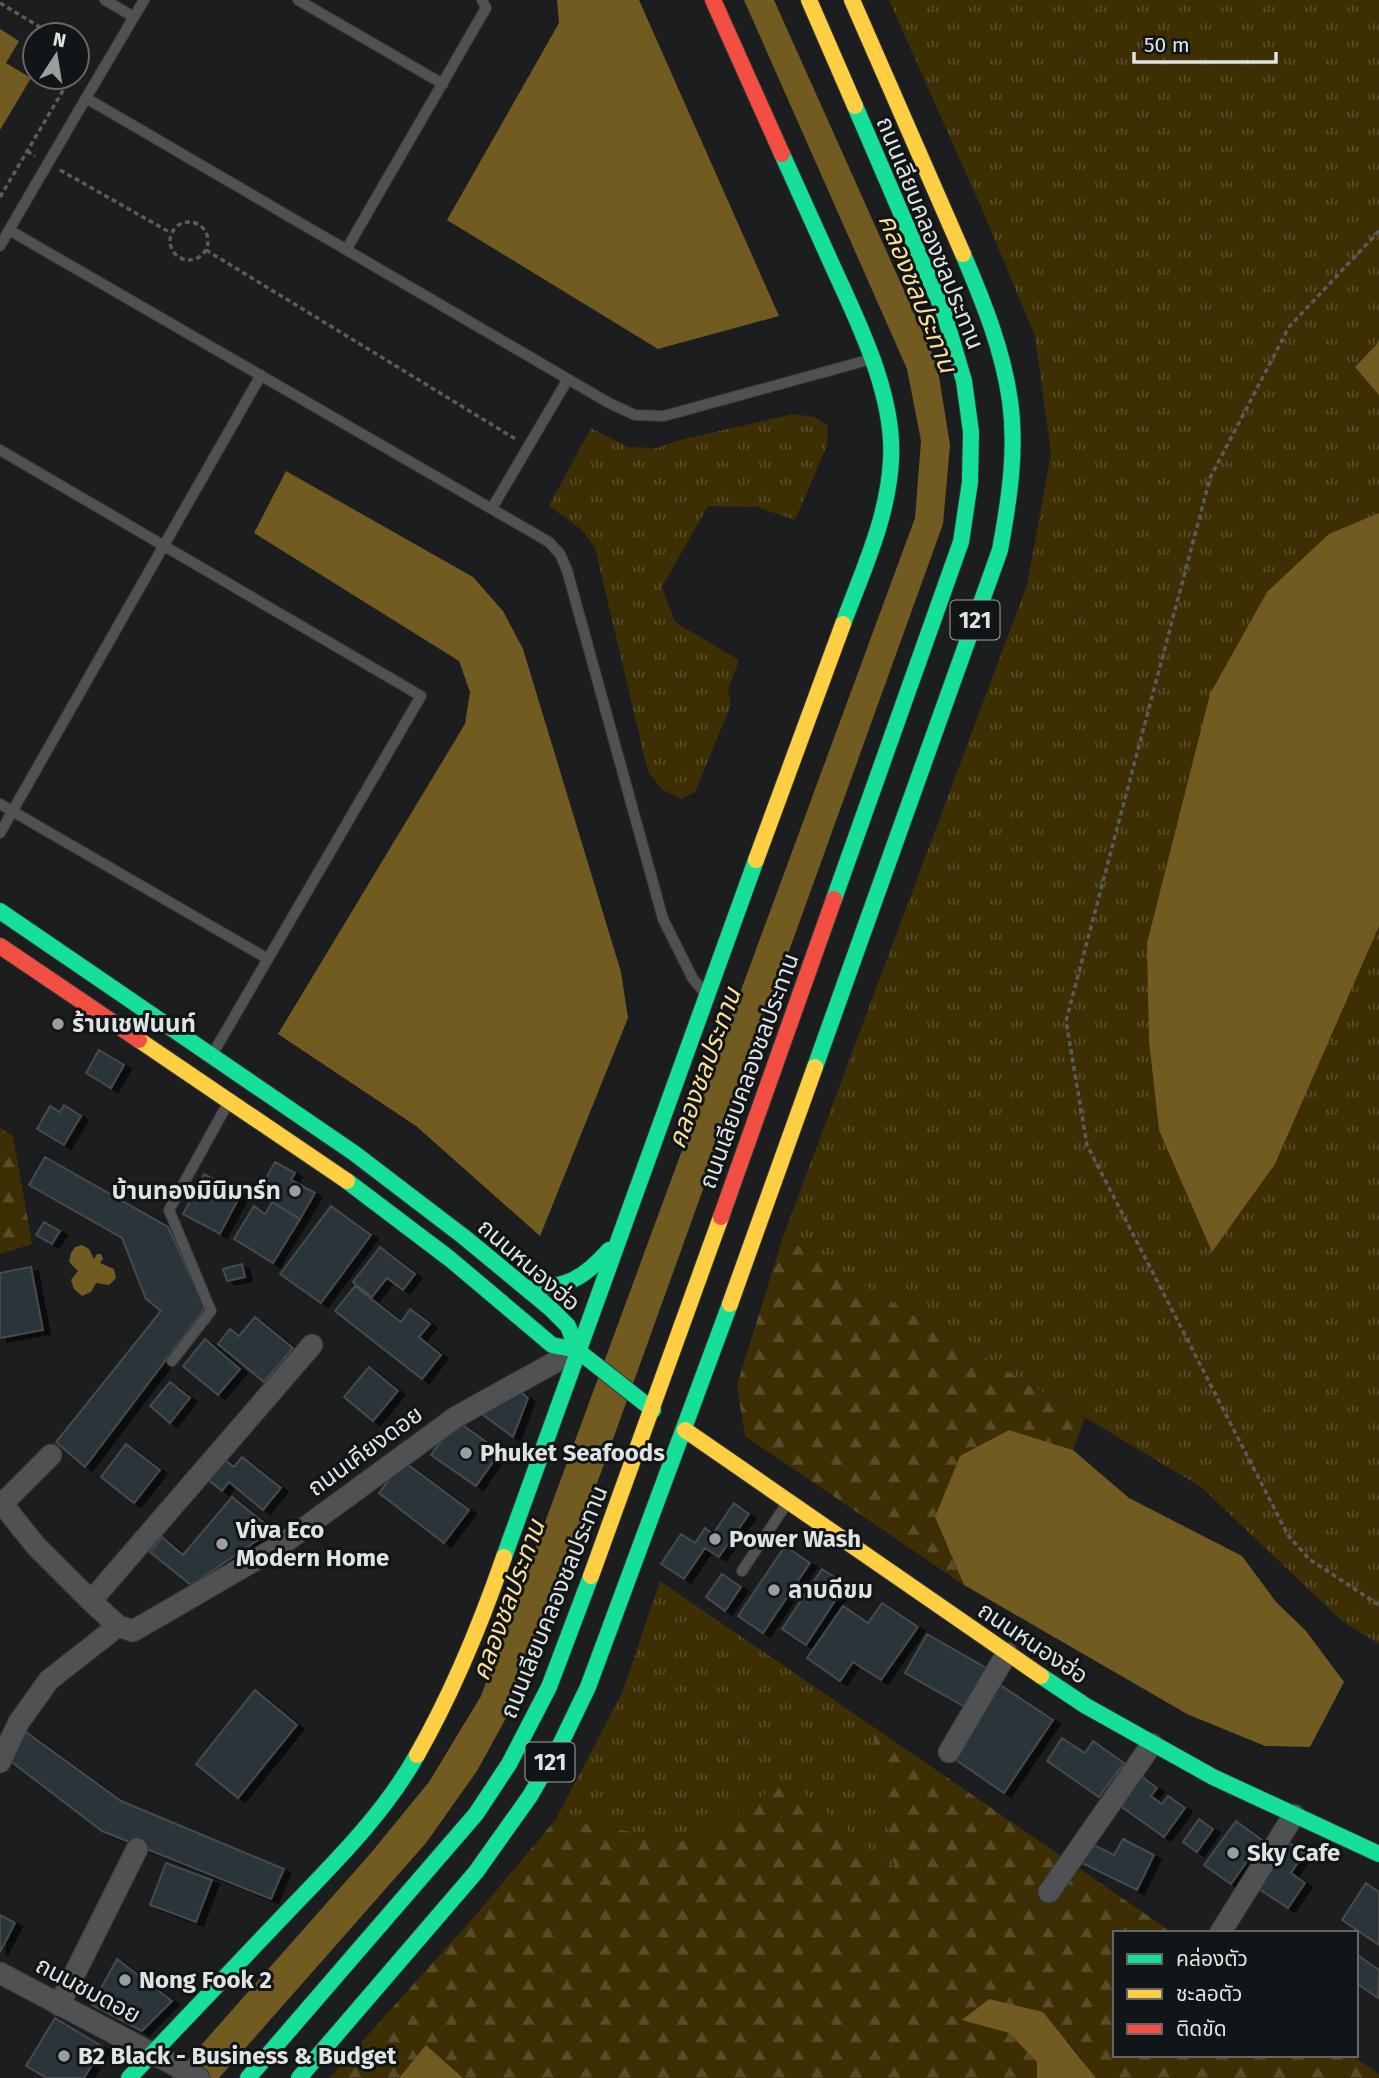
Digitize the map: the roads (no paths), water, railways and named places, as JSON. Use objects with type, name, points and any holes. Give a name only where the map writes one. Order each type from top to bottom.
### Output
[{"type":"main road","points":[[129,2078],[335,1863],[379,1812],[402,1782],[443,1710],[475,1639],[706,994],[883,517],[890,478],[891,442],[886,407],[871,359],[853,311],[713,0]]},
{"type":"main road","name":"ถนนเลียบคลองชลประทาน","points":[[299,2078],[476,1872],[530,1796],[561,1743],[588,1687],[669,1420],[961,542],[970,482],[971,432],[964,381],[943,313],[809,0]]},
{"type":"main road","name":"ถนนเลียบคลองชลประทาน","points":[[248,2078],[476,1814],[532,1724],[669,1420],[1000,550],[1009,505],[1014,452],[1010,401],[1002,359],[982,298],[852,0]]},
{"type":"main road","name":"ถนนหนองฮ่อ","points":[[0,911],[354,1153],[527,1289],[568,1326],[577,1350]]},
{"type":"main road","name":"ถนนหนองฮ่อ","points":[[0,946],[338,1174],[450,1259],[552,1345],[577,1350],[669,1420],[1086,1706],[1213,1777],[1379,1854]]},
{"type":"main road","points":[[527,1289],[571,1284],[590,1272],[617,1242]]},
{"type":"street","points":[[91,1601],[312,1345]]},
{"type":"street","name":"ถนนเคียงดอย","points":[[118,1626],[133,1631],[281,1545],[456,1417],[577,1350]]},
{"type":"street","points":[[0,1762],[19,1722],[49,1681],[118,1626],[36,1546],[1,1502],[51,1455]]},
{"type":"street","points":[[948,1752],[1007,1653]]},
{"type":"street","points":[[1049,1892],[1152,1744]]},
{"type":"street","points":[[1221,1931],[1294,1815]]},
{"type":"street","points":[[59,2005],[137,1849]]},
{"type":"street","name":"ถนนชมดอย","points":[[0,1973],[199,2078]]},
{"type":"lane","points":[[105,0],[134,17]]},
{"type":"lane","points":[[0,246],[144,0]]},
{"type":"lane","points":[[298,0],[443,84]]},
{"type":"lane","points":[[346,250],[486,8],[482,0]]},
{"type":"lane","points":[[86,99],[608,403],[635,415],[664,416],[871,359]]},
{"type":"lane","points":[[9,230],[492,508],[549,542],[560,554],[567,570],[663,919],[692,979],[706,994]]},
{"type":"lane","points":[[0,833],[261,375]]},
{"type":"lane","points":[[492,508],[568,379]]},
{"type":"lane","points":[[0,450],[421,696],[212,1055]]},
{"type":"lane","points":[[0,804],[268,959]]},
{"type":"lane","points":[[172,1361],[211,1311],[169,1210],[230,1100]]},
{"type":"lane","points":[[743,1570],[789,1502]]},
{"type":"place","name":"ร้านเชฟนนท์","points":[[58,1024]]},
{"type":"place","name":"บ้านทองมินิมาร์ท","points":[[295,1191]]},
{"type":"place","name":"Phuket Seafoods","points":[[466,1453]]},
{"type":"place","name":"Power Wash","points":[[715,1539]]},
{"type":"place","name":"Viva Eco Modern Home","points":[[222,1544]]},
{"type":"place","name":"ลาบดีขม","points":[[774,1590]]},
{"type":"place","name":"Sky Cafe","points":[[1233,1853]]},
{"type":"place","name":"Nong Fook 2","points":[[125,1980]]},
{"type":"place","name":"B2 Black - Business & Budget","points":[[64,2056]]},
{"type":"water label","name":"คลองชลประทาน","points":[[918,293]]},
{"type":"water label","name":"คลองชลประทาน","points":[[704,1068]]},
{"type":"water label","name":"คลองชลประทาน","points":[[508,1600]]}]
